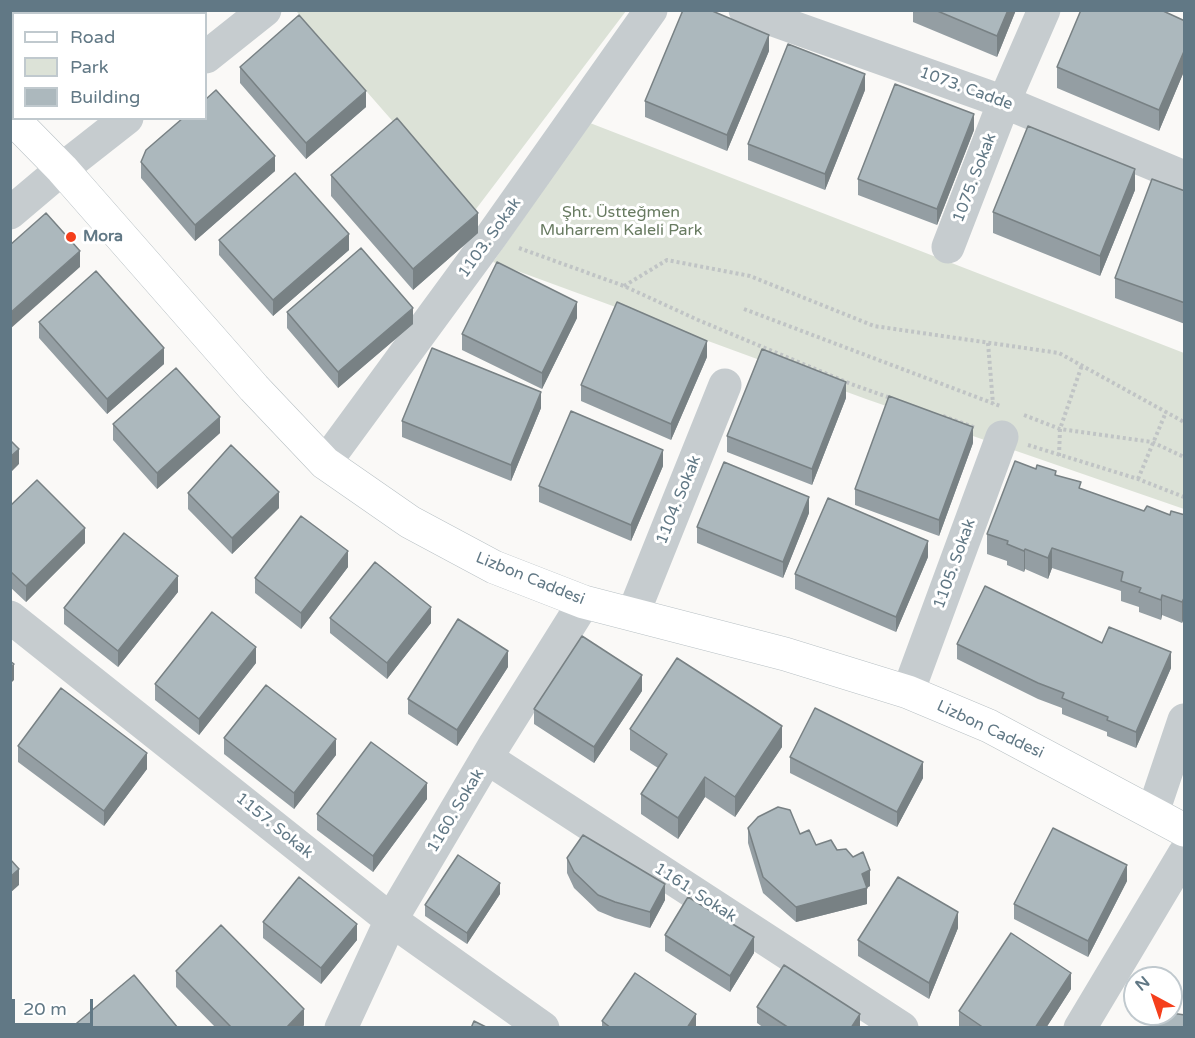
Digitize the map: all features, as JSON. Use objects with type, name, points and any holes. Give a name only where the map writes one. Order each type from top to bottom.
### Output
[{"type":"main road","name":"Lizbon Caddesi","points":[[14,120],[62,169],[254,388],[325,463],[420,528],[494,567],[584,602],[785,654],[908,692],[989,726],[1185,830]]},
{"type":"street","points":[[207,56],[265,10]]},
{"type":"street","name":"1103. Sokak","points":[[325,463],[490,238],[651,10]]},
{"type":"street","name":"1075. Sokak","points":[[948,247],[1044,10]]},
{"type":"street","name":"1073. Cadde","points":[[754,12],[1005,102],[1185,177]]},
{"type":"street","points":[[10,213],[123,120]]},
{"type":"street","name":"1104. Sokak","points":[[633,614],[725,385]]},
{"type":"street","name":"1105. Sokak","points":[[908,692],[1007,419]]},
{"type":"street","name":"1160. Sokak","points":[[341,1028],[391,920],[487,758],[584,602]]},
{"type":"street","name":"1157. Sokak","points":[[10,617],[391,920],[543,1028]]},
{"type":"street","points":[[1153,812],[1185,720]]},
{"type":"street","name":"1161. Sokak","points":[[487,758],[902,1028]]},
{"type":"street","points":[[1080,1028],[1185,854]]},
{"type":"path","points":[[490,238],[624,286],[698,320],[851,384],[894,399]]},
{"type":"path","points":[[624,286],[668,260],[750,276],[874,326],[1059,353],[1185,422]]},
{"type":"path","points":[[744,309],[993,404],[1007,419],[1059,456],[1138,479],[1185,496]]},
{"type":"path","points":[[988,343],[993,404],[1007,419]]},
{"type":"path","points":[[1059,456],[1060,429],[1082,365]]},
{"type":"path","points":[[1138,479],[1166,412]]},
{"type":"path","points":[[937,414],[1007,419],[1152,442],[1185,457]]},
{"type":"green space","points":[[299,10],[626,11],[473,213],[297,12]]},
{"type":"green space","name":"Şht. Üstteğmen Muharrem Kaleli Park","points":[[590,123],[1184,353],[1184,509],[866,399],[493,262]]},
{"type":"building","points":[[30,10],[152,10],[154,12],[32,12]]},
{"type":"building","points":[[683,10],[710,10],[769,35],[727,135],[645,101]]},
{"type":"building","points":[[935,10],[1008,10],[997,36]]},
{"type":"building","points":[[1081,10],[1161,10],[1185,21],[1185,49],[1159,110],[1057,67]]},
{"type":"building","points":[[299,15],[366,91],[306,143],[240,67]]},
{"type":"building","points":[[788,44],[865,74],[825,174],[748,144]]},
{"type":"building","points":[[895,84],[974,114],[937,209],[858,179]]},
{"type":"building","points":[[216,90],[275,156],[195,225],[141,162],[146,150],[181,120],[207,120],[207,98]]},
{"type":"building","points":[[397,118],[478,213],[413,269],[331,175]]},
{"type":"building","points":[[1028,126],[1135,169],[1100,256],[993,212]]},
{"type":"building","points":[[295,173],[349,234],[273,300],[219,240]]},
{"type":"building","points":[[1152,179],[1185,191],[1185,303],[1115,278]]},
{"type":"building","points":[[46,213],[80,251],[10,313],[10,245]]},
{"type":"building","points":[[361,248],[413,308],[338,372],[287,312]]},
{"type":"building","points":[[497,262],[577,302],[542,373],[462,334]]},
{"type":"building","points":[[96,271],[164,348],[107,399],[39,322]]},
{"type":"building","points":[[617,302],[707,341],[671,424],[581,385]]},
{"type":"building","points":[[432,348],[541,392],[511,465],[402,421]]},
{"type":"building","points":[[762,349],[846,382],[812,469],[727,436]]},
{"type":"building","points":[[176,368],[220,417],[157,473],[113,424]]},
{"type":"building","points":[[889,396],[973,427],[939,520],[855,489]]},
{"type":"building","points":[[571,411],[663,450],[631,525],[539,486]]},
{"type":"building","points":[[10,440],[19,449],[10,457]]},
{"type":"building","points":[[231,445],[279,492],[232,538],[188,493]]},
{"type":"building","points":[[1015,461],[1036,469],[1037,465],[1056,471],[1055,475],[1081,482],[1079,488],[1144,511],[1147,506],[1170,515],[1171,511],[1185,515],[1185,596],[1182,602],[1162,595],[1161,600],[1139,592],[1141,588],[1121,581],[1123,572],[1052,548],[1048,558],[1025,549],[1024,551],[1007,544],[1008,541],[987,534]]},
{"type":"building","points":[[724,462],[809,497],[783,562],[697,527]]},
{"type":"building","points":[[37,480],[85,528],[26,586],[10,571],[10,506]]},
{"type":"building","points":[[828,498],[928,541],[896,617],[795,574]]},
{"type":"building","points":[[301,516],[348,551],[301,613],[255,578]]},
{"type":"building","points":[[124,533],[178,576],[118,651],[64,608]]},
{"type":"building","points":[[375,562],[431,607],[387,663],[330,618]]},
{"type":"building","points":[[985,586],[1102,643],[1109,627],[1171,652],[1136,732],[1107,720],[1108,717],[1062,698],[1064,693],[957,644]]},
{"type":"building","points":[[212,612],[256,647],[199,719],[155,684]]},
{"type":"building","points":[[458,619],[508,651],[457,730],[408,699]]},
{"type":"building","points":[[582,636],[642,675],[594,747],[534,709]]},
{"type":"building","points":[[677,658],[782,726],[735,797],[705,777],[678,818],[641,794],[667,754],[630,729]]},
{"type":"building","points":[[266,685],[336,739],[294,793],[224,738]]},
{"type":"building","points":[[61,688],[147,753],[104,811],[18,746]]},
{"type":"building","points":[[815,708],[923,762],[897,812],[790,757]]},
{"type":"building","points":[[371,742],[427,783],[373,856],[317,814]]},
{"type":"building","points":[[778,807],[790,810],[800,834],[809,830],[816,845],[831,840],[837,850],[846,849],[853,857],[863,852],[870,870],[862,874],[867,888],[796,907],[763,877],[748,828],[758,817]]},
{"type":"building","points":[[1053,828],[1127,865],[1088,941],[1014,904]]},
{"type":"building","points":[[583,835],[665,884],[650,912],[598,895],[574,872],[567,858]]},
{"type":"building","points":[[458,855],[500,883],[467,933],[425,905]]},
{"type":"building","points":[[10,859],[19,869],[10,877]]},
{"type":"building","points":[[299,877],[357,924],[321,968],[263,922]]},
{"type":"building","points":[[898,877],[958,912],[929,983],[858,940]]},
{"type":"building","points":[[688,897],[754,937],[730,976],[665,935]]},
{"type":"building","points":[[221,925],[304,1009],[286,1028],[232,1028],[176,971]]},
{"type":"building","points":[[1011,933],[1071,973],[1035,1028],[984,1028],[959,1011]]},
{"type":"building","points":[[784,965],[860,1014],[851,1028],[789,1028],[757,1007]]},
{"type":"building","points":[[635,973],[696,1014],[687,1028],[611,1028],[602,1021]]},
{"type":"building","points":[[134,975],[178,1028],[71,1028]]},
{"type":"building","points":[[1183,1015],[1185,1015],[1185,1028],[1151,1028],[1151,1026],[1183,1026]]},
{"type":"building","points":[[474,1021],[488,1028],[471,1028]]},
{"type":"place","name":"Mora","points":[[71,237]]}]
